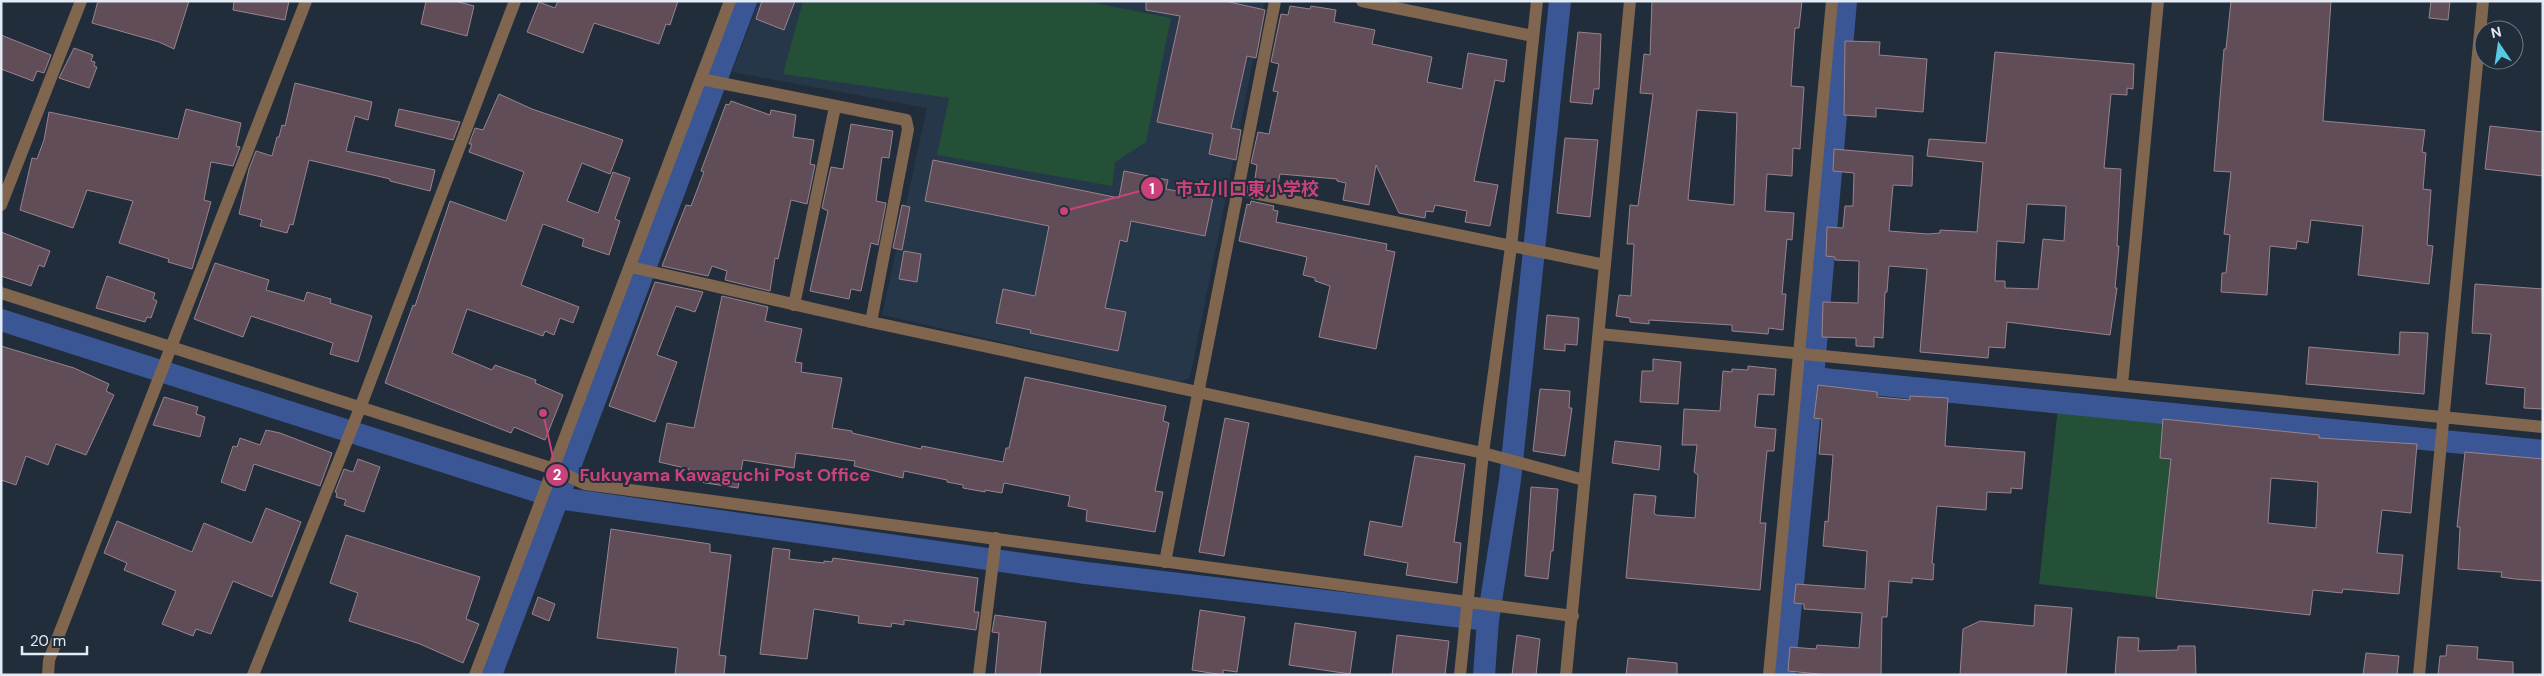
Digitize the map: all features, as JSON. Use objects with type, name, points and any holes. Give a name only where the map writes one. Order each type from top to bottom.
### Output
[{"type":"street","points":[[1,205],[81,1]]},
{"type":"street","points":[[48,675],[49,660],[306,1]]},
{"type":"street","points":[[253,675],[358,411],[515,1]]},
{"type":"street","points":[[475,675],[631,267],[730,1]]},
{"type":"street","points":[[1164,562],[1275,1]]},
{"type":"street","points":[[1362,1],[1533,36]]},
{"type":"street","points":[[1460,675],[1465,627],[1470,604],[1482,453],[1511,247],[1537,1]]},
{"type":"street","points":[[1566,675],[1600,334],[1630,1]]},
{"type":"street","points":[[1769,675],[1832,1]]},
{"type":"street","points":[[2122,385],[2158,1]]},
{"type":"street","points":[[2419,675],[2483,1]]},
{"type":"street","points":[[701,79],[906,120],[908,129],[871,322]]},
{"type":"street","points":[[794,304],[835,107]]},
{"type":"street","points":[[1239,190],[1605,265]]},
{"type":"street","points":[[631,267],[871,322],[1482,453],[1584,480]]},
{"type":"street","points":[[1,293],[170,352],[585,484],[996,538],[1470,604],[1573,616]]},
{"type":"street","points":[[1600,334],[2543,427]]},
{"type":"street","points":[[979,675],[996,538]]},
{"type":"shaded area","points":[[759,1],[1265,1],[1190,378],[1178,382],[882,315],[927,108],[732,72]]},
{"type":"green space","points":[[803,1],[1084,1],[1171,18],[1146,142],[1115,162],[1112,186],[937,155],[949,98],[783,74]]},
{"type":"green space","points":[[2059,398],[2189,413],[2170,599],[2039,584]]},
{"type":"building","points":[[98,1],[189,1],[174,49],[159,42],[92,23]]},
{"type":"building","points":[[234,1],[289,1],[285,20],[233,10]]},
{"type":"building","points":[[426,1],[455,1],[474,6],[467,36],[421,24]]},
{"type":"building","points":[[558,1],[678,1],[670,25],[666,24],[659,44],[594,23],[583,53],[527,32],[539,2],[555,8]]},
{"type":"building","points":[[762,1],[795,1],[784,30],[756,19]]},
{"type":"building","points":[[1146,1],[1225,1],[1265,10],[1256,58],[1247,56],[1231,128],[1241,130],[1236,160],[1209,154],[1213,134],[1157,122],[1180,16],[1146,10]]},
{"type":"building","points":[[1652,1],[1802,1],[1799,28],[1795,28],[1791,86],[1804,87],[1800,149],[1793,148],[1792,176],[1767,174],[1765,211],[1794,213],[1792,240],[1787,239],[1782,294],[1786,294],[1783,330],[1769,328],[1768,334],[1732,331],[1732,325],[1649,320],[1649,324],[1630,322],[1630,318],[1616,316],[1619,295],[1631,296],[1634,244],[1627,244],[1630,205],[1638,206],[1653,94],[1640,93],[1644,54],[1650,55]],"holes":[[[1697,110],[1737,113],[1734,205],[1688,200]]]},
{"type":"building","points":[[2231,1],[2331,1],[2323,121],[2425,130],[2422,152],[2426,153],[2423,189],[2431,190],[2427,245],[2433,246],[2429,284],[2358,275],[2363,226],[2311,220],[2308,243],[2297,241],[2296,249],[2270,246],[2267,295],[2221,292],[2222,273],[2226,273],[2230,235],[2224,234],[2231,172],[2214,171],[2224,49],[2226,49]]},
{"type":"building","points":[[2431,1],[2450,1],[2448,20],[2429,18]]},
{"type":"building","points":[[1290,6],[1310,9],[1311,6],[1336,10],[1334,22],[1375,30],[1372,44],[1432,57],[1427,82],[1462,89],[1468,53],[1507,60],[1504,82],[1495,80],[1474,181],[1498,185],[1490,226],[1465,222],[1467,211],[1435,205],[1433,212],[1426,211],[1425,218],[1399,213],[1376,165],[1369,205],[1343,200],[1346,183],[1337,181],[1337,179],[1280,174],[1277,190],[1254,185],[1257,165],[1251,163],[1258,132],[1269,134],[1278,92],[1273,91],[1279,64],[1271,62],[1281,14],[1288,15]]},
{"type":"building","points":[[1578,32],[1601,34],[1599,89],[1594,89],[1592,104],[1570,102]]},
{"type":"building","points":[[1,35],[51,55],[44,73],[37,71],[33,81],[1,69]]},
{"type":"building","points":[[1845,41],[1880,42],[1879,55],[1927,59],[1923,112],[1876,108],[1876,117],[1844,115]]},
{"type":"building","points":[[74,48],[93,55],[91,61],[95,62],[94,66],[97,67],[89,88],[59,78]]},
{"type":"building","points":[[1995,52],[2134,64],[2133,89],[2127,88],[2127,95],[2111,94],[2104,168],[2121,169],[2117,246],[2119,246],[2115,288],[2117,288],[2110,335],[2007,322],[2005,348],[1989,347],[1988,358],[1920,352],[1927,269],[1889,266],[1887,292],[1885,292],[1883,338],[1874,337],[1874,347],[1856,346],[1856,338],[1822,337],[1823,302],[1858,303],[1859,261],[1835,260],[1835,257],[1826,256],[1827,227],[1843,228],[1845,206],[1853,206],[1854,173],[1833,171],[1834,149],[1913,156],[1912,186],[1893,185],[1889,231],[1928,234],[1940,233],[1940,230],[1977,232],[1983,162],[1927,156],[1929,139],[1986,143]],"holes":[[[2027,204],[2066,206],[2064,241],[2043,239],[2038,289],[2005,288],[2005,281],[1995,281],[1997,241],[2024,243]]]},
{"type":"building","points":[[295,83],[372,102],[368,120],[355,116],[346,151],[435,170],[430,191],[390,181],[390,179],[309,160],[293,225],[290,224],[287,233],[260,226],[262,220],[239,214],[249,169],[256,151],[272,156],[282,125],[285,126]]},
{"type":"building","points":[[499,94],[532,109],[623,140],[610,174],[582,163],[567,201],[598,213],[613,172],[630,178],[615,219],[620,221],[609,255],[582,246],[584,239],[543,224],[521,285],[579,307],[573,323],[560,318],[554,335],[545,331],[543,336],[467,309],[452,353],[492,370],[495,365],[536,380],[535,383],[563,395],[545,440],[514,427],[511,433],[385,383],[413,305],[415,306],[450,201],[506,221],[524,172],[469,152],[472,144],[469,144],[475,128],[483,130]]},
{"type":"building","points":[[731,101],[770,115],[771,110],[796,115],[793,137],[814,140],[810,164],[815,165],[807,204],[791,200],[778,259],[775,258],[770,291],[725,280],[727,271],[712,266],[708,276],[662,266],[686,205],[691,206],[704,172],[701,171],[726,104],[729,105]]},
{"type":"building","points":[[186,109],[241,123],[236,146],[240,147],[233,166],[211,162],[204,200],[211,202],[192,269],[168,262],[169,259],[119,243],[133,201],[87,190],[73,228],[20,210],[32,158],[37,159],[44,140],[49,112],[178,139]]},
{"type":"building","points":[[399,109],[460,122],[453,140],[395,126]]},
{"type":"building","points":[[851,124],[893,131],[889,158],[882,157],[876,201],[886,203],[878,245],[871,243],[861,291],[851,289],[849,299],[810,291],[828,211],[822,208],[831,167],[843,169]]},
{"type":"building","points":[[2490,126],[2543,132],[2543,176],[2485,169]]},
{"type":"building","points":[[1565,138],[1598,140],[1590,217],[1557,213]]},
{"type":"building","points":[[933,160],[1119,198],[1124,171],[1168,180],[1166,189],[1213,198],[1205,236],[1131,221],[1127,242],[1120,240],[1105,308],[1126,312],[1118,351],[1030,333],[1031,330],[996,323],[1003,289],[1035,296],[1049,226],[925,201]]},
{"type":"building","points":[[1251,201],[1274,206],[1273,210],[1278,211],[1276,222],[1387,244],[1386,250],[1395,252],[1376,349],[1319,337],[1330,286],[1315,281],[1315,278],[1303,275],[1307,257],[1239,241],[1247,204],[1250,205]]},
{"type":"building","points":[[902,205],[910,207],[902,250],[893,248]]},
{"type":"building","points":[[1,232],[50,251],[44,267],[39,265],[31,286],[1,276]]},
{"type":"building","points":[[904,251],[921,254],[917,282],[899,279]]},
{"type":"building","points":[[215,263],[269,280],[266,290],[304,301],[307,292],[331,299],[330,303],[372,316],[358,362],[330,354],[333,343],[251,316],[243,337],[194,319]]},
{"type":"building","points":[[107,276],[155,293],[153,299],[157,301],[151,318],[147,317],[145,322],[96,308]]},
{"type":"building","points":[[655,282],[703,292],[695,312],[676,306],[657,355],[677,362],[655,422],[609,406]]},
{"type":"building","points":[[2475,284],[2543,289],[2543,409],[2524,408],[2525,388],[2486,384],[2491,334],[2472,333]]},
{"type":"building","points":[[722,296],[768,307],[765,321],[802,329],[795,362],[802,363],[801,372],[842,378],[832,428],[852,431],[852,433],[921,449],[922,446],[1003,462],[1006,448],[1009,448],[1025,377],[1166,406],[1163,421],[1169,423],[1155,491],[1163,492],[1155,532],[1086,521],[1087,510],[1068,506],[1070,496],[1004,483],[1002,493],[985,490],[985,492],[963,488],[963,485],[947,482],[947,480],[904,471],[903,478],[854,466],[855,461],[796,453],[794,468],[743,460],[738,488],[687,480],[689,469],[659,462],[667,423],[694,428]]},
{"type":"building","points":[[1547,315],[1579,318],[1577,345],[1565,344],[1565,351],[1544,349]]},
{"type":"building","points":[[2400,332],[2428,333],[2424,394],[2306,384],[2309,347],[2399,355]]},
{"type":"building","points":[[1,346],[74,368],[109,384],[106,391],[114,395],[86,455],[56,444],[48,465],[26,456],[16,485],[1,480]]},
{"type":"building","points":[[1653,359],[1681,362],[1678,404],[1640,402],[1642,371],[1653,371]]},
{"type":"building","points":[[1748,366],[1776,369],[1774,395],[1758,394],[1755,427],[1776,429],[1774,451],[1767,451],[1760,523],[1766,523],[1760,590],[1626,578],[1634,494],[1656,496],[1654,513],[1656,515],[1695,518],[1698,475],[1694,472],[1697,445],[1682,445],[1684,409],[1720,411],[1723,371],[1732,372],[1732,369],[1748,370]]},
{"type":"building","points":[[1818,385],[1877,392],[1877,397],[1910,400],[1910,396],[1948,398],[1945,446],[2025,452],[2022,489],[2011,488],[2011,493],[1987,492],[1986,510],[1937,506],[1932,563],[1934,564],[1933,580],[1912,578],[1912,583],[1889,581],[1887,617],[1882,617],[1881,675],[1829,675],[1788,671],[1790,647],[1816,649],[1817,645],[1859,648],[1862,613],[1804,609],[1804,604],[1794,603],[1796,584],[1865,589],[1867,551],[1823,546],[1825,521],[1828,522],[1833,455],[1819,454],[1822,419],[1814,418]]},
{"type":"building","points":[[1540,389],[1570,391],[1569,408],[1572,408],[1565,456],[1533,451]]},
{"type":"building","points":[[164,397],[198,407],[196,414],[205,417],[200,437],[153,425]]},
{"type":"building","points":[[1225,418],[1249,423],[1224,556],[1199,552]]},
{"type":"building","points":[[2163,419],[2319,435],[2319,438],[2417,444],[2411,513],[2382,510],[2377,553],[2403,555],[2399,594],[2343,589],[2342,593],[2313,590],[2310,615],[2156,598],[2171,459],[2160,458]],"holes":[[[2271,478],[2318,482],[2316,528],[2268,523]]]},
{"type":"building","points":[[266,430],[280,433],[332,453],[320,486],[254,464],[245,491],[221,482],[233,446],[237,447],[240,438],[260,445]]},
{"type":"building","points":[[1615,441],[1661,446],[1659,470],[1612,463]]},
{"type":"building","points":[[2465,452],[2543,459],[2543,581],[2501,577],[2502,572],[2458,569],[2460,527],[2457,527]]},
{"type":"building","points":[[1415,456],[1465,464],[1454,542],[1461,543],[1457,583],[1406,575],[1408,563],[1364,555],[1370,521],[1402,527]]},
{"type":"building","points":[[358,459],[380,467],[364,512],[344,505],[346,500],[336,497],[337,493],[335,492],[344,469],[353,472]]},
{"type":"building","points":[[1531,487],[1558,489],[1553,551],[1551,551],[1548,579],[1525,576]]},
{"type":"building","points":[[266,508],[301,522],[272,597],[233,581],[211,634],[196,629],[193,636],[162,624],[176,591],[124,570],[127,563],[104,553],[117,521],[192,552],[204,523],[252,543]]},
{"type":"building","points":[[611,529],[710,544],[710,552],[731,555],[719,655],[726,656],[724,675],[675,675],[678,648],[597,638]]},
{"type":"building","points":[[346,535],[480,577],[466,619],[479,624],[463,663],[420,644],[349,621],[358,593],[330,583]]},
{"type":"building","points":[[773,548],[790,550],[789,559],[824,563],[824,561],[832,562],[833,558],[978,578],[974,612],[979,612],[976,630],[904,620],[904,625],[892,623],[891,627],[858,623],[859,616],[814,609],[807,659],[760,654]]},
{"type":"building","points":[[538,597],[555,604],[549,621],[532,614]]},
{"type":"building","points":[[2035,605],[2072,608],[2066,675],[1960,675],[1963,629],[1980,621],[2034,626]]},
{"type":"building","points":[[1200,610],[1245,617],[1237,672],[1223,670],[1223,675],[1192,670]]},
{"type":"building","points":[[995,615],[1046,622],[1040,675],[995,675],[999,633],[992,632]]},
{"type":"building","points":[[1295,623],[1356,632],[1350,674],[1289,665]]},
{"type":"building","points":[[1397,635],[1449,641],[1445,675],[1392,675]]},
{"type":"building","points":[[1517,635],[1540,639],[1536,675],[1512,675]]},
{"type":"building","points":[[2118,637],[2139,638],[2138,651],[2178,650],[2178,646],[2195,646],[2196,675],[2115,675]]},
{"type":"building","points":[[2447,645],[2478,647],[2477,659],[2513,662],[2513,675],[2438,675],[2440,656],[2446,656]]},
{"type":"building","points":[[2366,653],[2399,656],[2397,675],[2363,675]]},
{"type":"building","points":[[1628,658],[1677,663],[1677,675],[1626,675]]},
{"type":"waterway","points":[[491,675],[746,1]]},
{"type":"waterway","points":[[1484,675],[1488,620],[1510,480],[1560,1]]},
{"type":"waterway","points":[[1784,675],[1813,378],[1846,1]]},
{"type":"waterway","points":[[1,320],[558,498],[1086,573],[1488,620]]},
{"type":"waterway","points":[[1813,378],[2543,451]]},
{"type":"place","name":"市立川口東小学校","points":[[1064,211]]},
{"type":"place","name":"Fukuyama Kawaguchi Post Office","points":[[543,413]]}]
